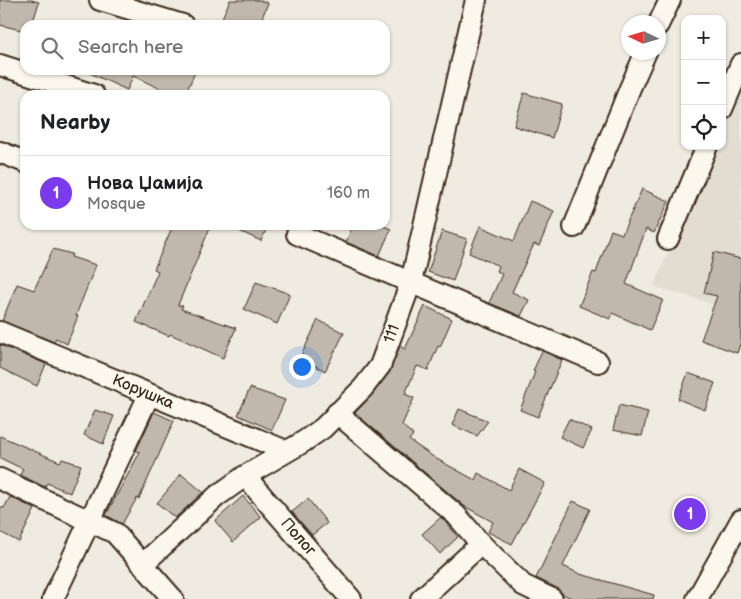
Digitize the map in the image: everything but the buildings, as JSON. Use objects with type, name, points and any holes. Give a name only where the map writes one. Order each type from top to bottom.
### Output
[{"type":"street","points":[[100,0],[166,20]]},
{"type":"street","name":"111","points":[[143,564],[217,496],[245,476],[322,428],[363,388],[380,366],[411,282],[476,0]]},
{"type":"street","points":[[663,15],[670,0]]},
{"type":"street","points":[[574,227],[642,60]]},
{"type":"street","points":[[724,105],[741,64]]},
{"type":"street","points":[[0,65],[20,71]]},
{"type":"street","points":[[31,75],[78,90]]},
{"type":"street","points":[[668,239],[705,150]]},
{"type":"street","points":[[0,152],[20,160]]},
{"type":"street","points":[[297,234],[598,362]]},
{"type":"street","name":"Корушка","points":[[0,332],[286,451]]},
{"type":"street","points":[[53,599],[149,395]]},
{"type":"street","points":[[337,413],[456,515],[481,544],[523,585],[552,599]]},
{"type":"street","name":"Полог","points":[[245,476],[351,599]]},
{"type":"street","points":[[0,478],[115,533],[173,599]]},
{"type":"street","points":[[697,599],[741,520]]},
{"type":"street","points":[[421,599],[481,544]]},
{"type":"shaded area","points":[[741,76],[741,313],[654,286],[710,150],[726,150],[726,112]]},
{"type":"place","name":"Нова Џамија","points":[[690,514]]}]
